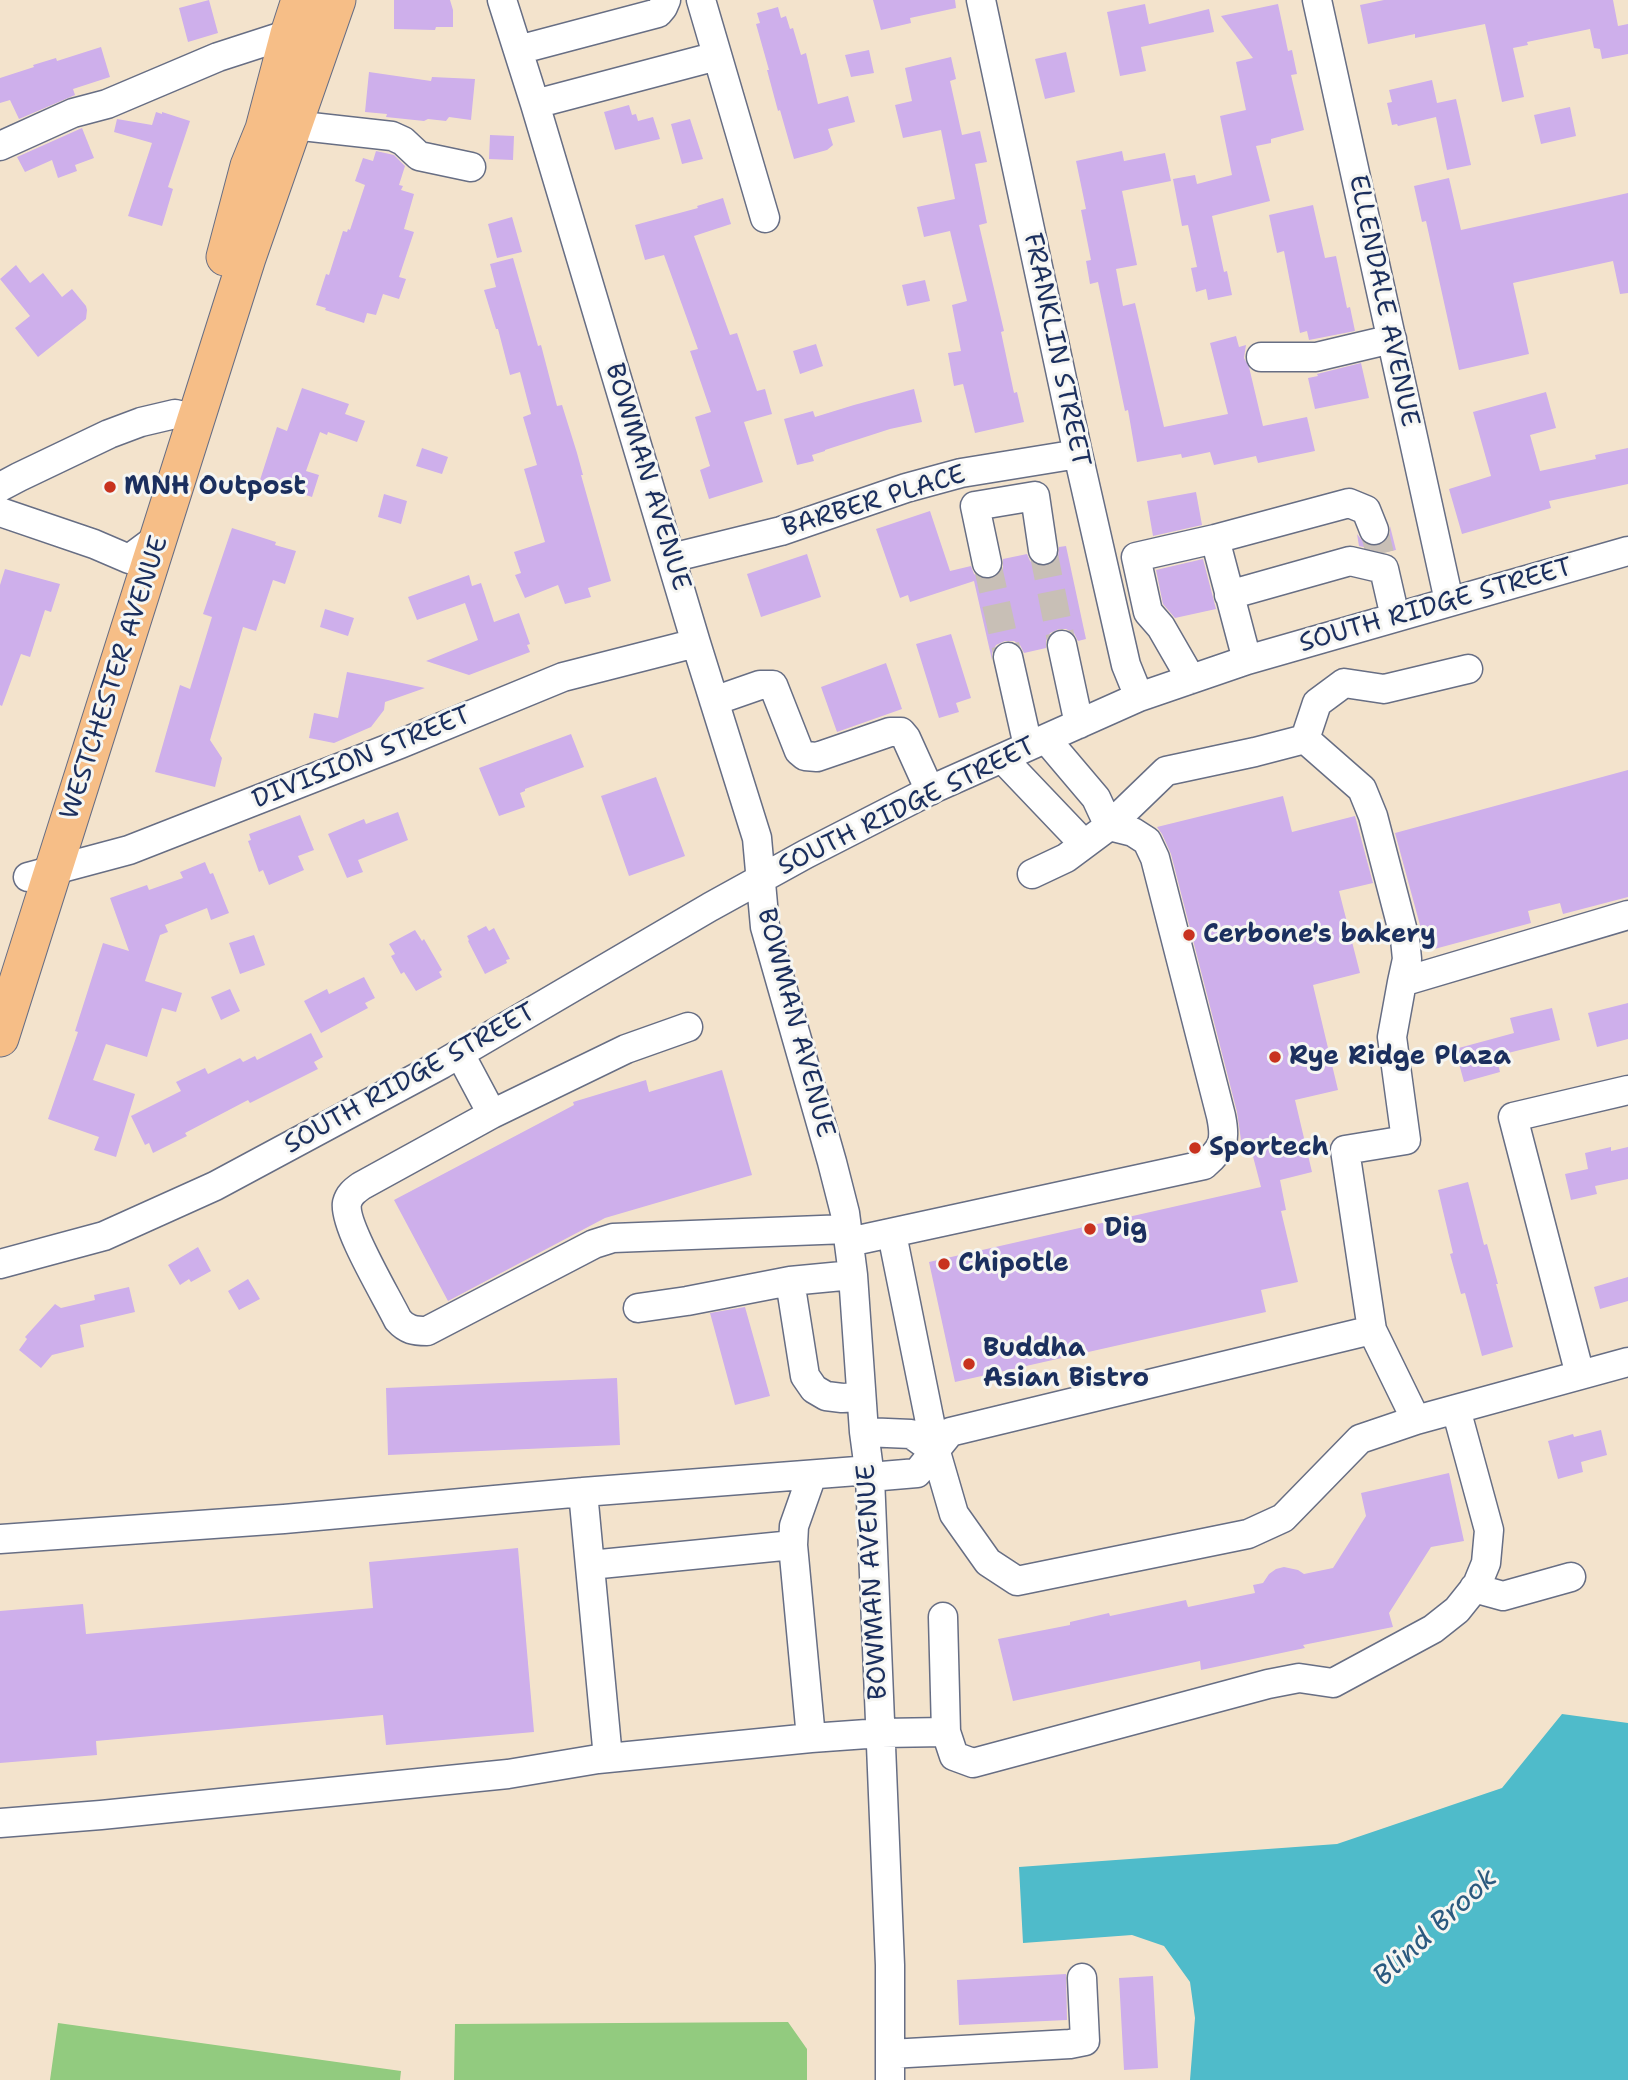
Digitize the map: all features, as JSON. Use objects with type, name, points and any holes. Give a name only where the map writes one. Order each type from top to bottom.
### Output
[{"type":"main road","name":"WESTCHESTER AVENUE","points":[[0,967],[41,873],[160,536],[186,417],[249,166],[264,129],[300,0]]},
{"type":"main road","name":"WESTCHESTER AVENUE","points":[[0,1038],[41,873],[129,559],[244,268],[337,0]]},
{"type":"street","name":"BOWMAN AVENUE","points":[[502,0],[536,104],[696,643],[757,838],[765,927],[832,1163],[848,1236],[864,1432],[870,1474],[890,1965],[890,2067]]},
{"type":"street","points":[[518,50],[657,13],[666,0]]},
{"type":"street","points":[[701,0],[765,218]]},
{"type":"street","name":"FRANKLIN STREET","points":[[981,0],[1078,454],[1126,664],[1139,697]]},
{"type":"street","name":"ELLENDALE AVENUE","points":[[1317,0],[1449,601]]},
{"type":"street","points":[[0,146],[73,113],[107,104],[218,57],[289,34]]},
{"type":"street","points":[[536,104],[718,56]]},
{"type":"street","points":[[293,125],[392,136],[419,156],[471,167]]},
{"type":"street","points":[[1261,357],[1316,357],[1392,339]]},
{"type":"street","points":[[0,487],[141,422],[186,417]]},
{"type":"street","name":"BARBER PLACE","points":[[671,558],[781,531],[906,488],[961,473],[1078,454]]},
{"type":"street","points":[[987,563],[975,506],[1035,496],[1043,551]]},
{"type":"street","points":[[1191,679],[1161,626],[1148,612],[1136,557],[1349,503],[1366,510],[1395,617]]},
{"type":"street","points":[[0,512],[94,544],[129,559],[160,536]]},
{"type":"street","points":[[1215,539],[1247,660]]},
{"type":"street","points":[[1229,596],[1379,551]]},
{"type":"street","name":"SOUTH RIDGE STREET","points":[[0,1265],[104,1236],[215,1186],[460,1054],[698,914],[806,854],[930,791],[1139,697],[1247,660],[1628,551]]},
{"type":"street","name":"DIVISION STREET","points":[[41,873],[129,850],[563,677],[696,643]]},
{"type":"street","points":[[1062,645],[1079,724]]},
{"type":"street","points":[[1008,657],[1037,742],[1096,798],[1109,826]]},
{"type":"street","points":[[1305,739],[1317,703],[1344,683],[1384,689],[1468,669]]},
{"type":"street","points":[[714,701],[760,685],[773,685],[799,751],[805,756],[817,757],[890,732],[901,732],[930,791]]},
{"type":"street","points":[[1032,874],[1066,858],[1109,826],[1167,771],[1305,739]]},
{"type":"street","points":[[1305,739],[1362,789],[1373,816],[1405,939],[1407,959],[1392,1037],[1406,1140],[1345,1150],[1372,1329],[1416,1420]]},
{"type":"street","points":[[1002,758],[1084,845]]},
{"type":"street","points":[[688,1027],[626,1049],[492,1114],[352,1193],[347,1200],[347,1214],[354,1232],[398,1320],[405,1327],[415,1331],[427,1331],[594,1244],[613,1238],[892,1234],[1204,1165],[1217,1154],[1224,1135],[1155,858],[1147,841],[1133,832],[1109,826]]},
{"type":"street","points":[[1402,982],[1628,915]]},
{"type":"street","points":[[460,1054],[492,1114]]},
{"type":"street","points":[[1580,1375],[1513,1117],[1628,1090]]},
{"type":"street","points":[[892,1234],[936,1452],[957,1520],[988,1562],[1017,1581],[1248,1534],[1283,1518],[1360,1439],[1416,1420],[1628,1362]]},
{"type":"street","points":[[638,1307],[687,1301],[790,1281],[853,1275]]},
{"type":"street","points":[[790,1281],[805,1376],[814,1389],[825,1396],[862,1396]]},
{"type":"street","points":[[0,1539],[284,1519],[812,1475],[917,1473],[950,1432],[1372,1329]]},
{"type":"street","points":[[943,1617],[946,1732],[954,1756],[973,1763],[1268,1684],[1299,1678],[1334,1683],[1433,1629],[1457,1611],[1474,1588],[1486,1563],[1489,1530],[1456,1409]]},
{"type":"street","points":[[864,1432],[911,1434],[936,1452]]},
{"type":"street","points":[[811,1738],[793,1545],[794,1526],[812,1475]]},
{"type":"street","points":[[583,1492],[608,1758]]},
{"type":"street","points":[[590,1565],[793,1545]]},
{"type":"street","points":[[1474,1588],[1503,1596],[1571,1577]]},
{"type":"street","points":[[0,1823],[508,1774],[608,1758],[811,1738],[946,1732]]},
{"type":"street","points":[[890,2067],[1085,2041],[1082,1978]]},
{"type":"green space","points":[[788,2022],[807,2049],[807,2080],[454,2080],[455,2024]]},
{"type":"green space","points":[[58,2023],[401,2071],[400,2080],[50,2080]]},
{"type":"water","name":"Blind Brook","points":[[1562,1714],[1628,1723],[1628,2080],[1190,2080],[1195,2018],[1190,1982],[1164,1946],[1132,1935],[1023,1943],[1019,1867],[1337,1844],[1502,1788]]},
{"type":"building","points":[[209,0],[218,33],[188,42],[179,8]]},
{"type":"building","points":[[394,0],[450,0],[453,27],[436,27],[435,30],[394,29]]},
{"type":"building","points":[[873,0],[955,0],[956,8],[910,18],[911,23],[881,30]]},
{"type":"building","points":[[1384,0],[1613,0],[1618,26],[1628,24],[1628,54],[1602,59],[1600,49],[1594,48],[1590,29],[1527,42],[1528,45],[1513,48],[1524,97],[1502,102],[1485,24],[1368,44],[1360,5]]},
{"type":"building","points":[[1145,4],[1149,24],[1209,9],[1214,32],[1141,47],[1146,71],[1120,76],[1107,12]]},
{"type":"building","points":[[1278,4],[1288,51],[1292,50],[1297,74],[1291,75],[1304,130],[1256,146],[1270,201],[1212,216],[1224,272],[1227,271],[1232,295],[1208,300],[1206,289],[1196,292],[1191,268],[1197,267],[1188,225],[1182,226],[1173,179],[1195,175],[1197,184],[1232,175],[1220,116],[1246,110],[1236,62],[1253,58],[1221,16]]},
{"type":"building","points":[[778,7],[781,18],[786,16],[790,29],[793,28],[801,55],[806,53],[818,104],[848,96],[855,122],[828,129],[833,145],[827,150],[794,159],[780,110],[778,111],[756,24],[760,23],[757,13]]},
{"type":"building","points":[[101,47],[110,77],[73,89],[75,95],[19,119],[10,100],[0,103],[0,78],[34,67],[33,65],[56,58],[57,61]]},
{"type":"building","points":[[869,50],[874,73],[851,77],[845,55]]},
{"type":"building","points":[[1066,52],[1075,92],[1045,99],[1035,59]]},
{"type":"building","points":[[951,57],[956,79],[950,81],[962,135],[980,131],[987,162],[975,164],[987,223],[979,225],[1004,331],[1001,332],[1014,393],[1017,392],[1024,422],[975,433],[963,384],[954,386],[948,353],[961,351],[952,305],[967,301],[950,231],[924,237],[917,207],[955,199],[941,130],[903,138],[895,105],[912,101],[905,68]]},
{"type":"building","points":[[369,72],[431,81],[432,77],[475,79],[471,120],[449,117],[446,121],[424,121],[365,112]]},
{"type":"building","points":[[1432,80],[1437,103],[1456,99],[1471,165],[1447,170],[1436,117],[1392,125],[1387,103],[1392,102],[1389,90]]},
{"type":"building","points":[[629,105],[632,115],[636,114],[638,121],[653,117],[660,139],[615,150],[604,112]]},
{"type":"building","points":[[1570,107],[1576,136],[1541,144],[1534,115]]},
{"type":"building","points":[[156,112],[190,121],[168,187],[173,189],[162,226],[128,216],[152,143],[114,132],[117,119],[152,125]]},
{"type":"building","points":[[690,119],[703,159],[682,164],[671,124]]},
{"type":"building","points":[[82,128],[94,158],[75,165],[77,171],[58,178],[52,160],[25,172],[17,157]]},
{"type":"building","points":[[490,135],[514,136],[513,160],[489,159]]},
{"type":"building","points":[[376,151],[394,155],[405,166],[399,185],[403,186],[401,190],[414,194],[404,229],[414,232],[399,277],[406,279],[399,299],[383,294],[376,315],[367,313],[364,323],[316,305],[343,231],[350,230],[365,185],[355,181],[363,158],[373,161]]},
{"type":"building","points":[[1122,151],[1124,161],[1165,153],[1171,181],[1122,191],[1137,265],[1116,269],[1123,306],[1135,303],[1164,427],[1228,414],[1210,343],[1236,336],[1239,347],[1246,345],[1244,358],[1249,367],[1263,426],[1307,417],[1315,451],[1258,463],[1256,456],[1214,465],[1210,452],[1182,458],[1181,454],[1137,462],[1128,410],[1125,411],[1098,282],[1090,284],[1086,261],[1091,260],[1081,210],[1086,209],[1076,161]]},
{"type":"building","points":[[1449,178],[1461,230],[1628,193],[1628,293],[1620,294],[1613,261],[1513,283],[1529,354],[1459,370],[1426,221],[1422,222],[1414,186]]},
{"type":"building","points":[[723,198],[731,224],[694,236],[730,335],[737,333],[757,391],[765,389],[772,414],[744,422],[763,482],[709,499],[700,470],[710,466],[695,417],[711,412],[690,351],[698,349],[664,255],[645,260],[635,225],[698,208],[697,206]]},
{"type":"building","points":[[1313,205],[1325,258],[1336,256],[1347,308],[1350,307],[1355,331],[1309,340],[1307,331],[1300,333],[1284,251],[1277,253],[1269,215]]},
{"type":"building","points":[[512,217],[522,252],[497,258],[488,224]]},
{"type":"building","points":[[513,258],[557,406],[562,405],[577,453],[611,581],[588,588],[591,597],[565,604],[558,585],[525,598],[515,575],[521,573],[514,552],[545,542],[524,469],[537,465],[523,417],[531,414],[520,372],[510,375],[484,290],[496,287],[490,264]]},
{"type":"building","points":[[16,265],[30,283],[43,273],[62,297],[72,289],[87,310],[86,319],[38,357],[15,328],[30,316],[0,279]]},
{"type":"building","points":[[925,280],[930,301],[907,306],[902,285]]},
{"type":"building","points":[[816,344],[823,366],[800,374],[793,351]]},
{"type":"building","points":[[1361,363],[1369,398],[1315,409],[1308,378]]},
{"type":"building","points":[[302,388],[349,404],[345,414],[365,421],[357,442],[320,432],[306,471],[319,475],[312,497],[260,480],[277,427],[287,431]]},
{"type":"building","points":[[914,389],[922,422],[890,429],[825,450],[812,455],[814,461],[797,465],[784,419],[813,411],[815,417]]},
{"type":"building","points":[[1546,392],[1556,428],[1530,435],[1540,471],[1596,459],[1595,455],[1628,448],[1628,484],[1549,501],[1551,508],[1462,534],[1449,489],[1491,476],[1473,412]]},
{"type":"building","points":[[422,448],[448,457],[442,474],[416,466]]},
{"type":"building","points":[[1196,492],[1202,525],[1153,536],[1147,501]]},
{"type":"building","points":[[384,494],[407,501],[401,524],[378,517]]},
{"type":"building","points":[[930,511],[950,571],[971,566],[974,574],[991,579],[1003,569],[1003,559],[1027,554],[1030,561],[1036,565],[1046,566],[1054,563],[1059,547],[1066,546],[1086,639],[1078,641],[1074,633],[1059,629],[1050,633],[1046,648],[1024,653],[1014,641],[1005,641],[996,645],[992,660],[974,581],[910,602],[908,595],[900,598],[876,529]]},
{"type":"building","points":[[1390,526],[1396,550],[1386,552],[1359,546],[1357,534],[1364,543],[1380,546],[1387,540]]},
{"type":"building","points":[[232,528],[296,551],[285,584],[273,580],[256,631],[243,627],[210,740],[222,758],[215,787],[155,772],[180,685],[190,689],[212,617],[203,614]]},
{"type":"building","points":[[807,554],[821,597],[761,617],[747,574]]},
{"type":"building","points":[[1203,559],[1216,609],[1175,618],[1163,604],[1156,570]]},
{"type":"building","points":[[5,569],[60,584],[51,612],[45,610],[30,657],[21,654],[2,706],[0,585]]},
{"type":"building","points":[[469,575],[472,586],[481,583],[494,622],[519,613],[530,644],[527,645],[530,652],[469,675],[426,661],[478,640],[465,603],[417,620],[408,597]]},
{"type":"building","points":[[325,609],[354,618],[348,636],[320,627]]},
{"type":"building","points":[[951,634],[971,698],[956,703],[959,712],[939,718],[916,644]]},
{"type":"building","points":[[886,663],[902,709],[837,732],[821,687]]},
{"type":"building","points":[[347,672],[425,688],[385,702],[384,710],[371,727],[334,743],[309,738],[314,713],[338,718]]},
{"type":"building","points":[[571,734],[584,767],[525,789],[520,793],[525,807],[499,816],[479,768]]},
{"type":"building","points":[[1628,770],[1628,897],[1563,914],[1560,903],[1528,911],[1531,923],[1427,951],[1395,833]]},
{"type":"building","points":[[656,777],[685,856],[629,876],[601,796]]},
{"type":"building","name":"Rye Ridge Plaza","points":[[1283,796],[1292,832],[1355,816],[1373,883],[1339,891],[1360,973],[1313,985],[1338,1090],[1295,1100],[1312,1172],[1280,1180],[1286,1210],[1281,1211],[1298,1282],[1261,1290],[1266,1312],[955,1382],[929,1262],[1261,1187],[1250,1145],[1242,1147],[1237,1112],[1171,854],[1157,827]]},
{"type":"building","points":[[398,812],[408,840],[358,860],[363,872],[347,878],[328,834],[364,819],[366,824]]},
{"type":"building","points":[[300,815],[314,850],[298,856],[304,870],[269,885],[263,870],[259,872],[248,841],[251,840],[249,834]]},
{"type":"building","points":[[205,862],[210,874],[213,873],[229,913],[211,920],[207,908],[165,925],[168,932],[160,935],[145,981],[182,993],[176,1012],[162,1008],[147,1057],[106,1044],[93,1080],[135,1094],[116,1157],[94,1150],[99,1137],[48,1119],[78,1032],[75,1031],[103,943],[129,951],[110,898],[147,885],[149,890],[183,878],[180,872]]},
{"type":"building","points":[[486,926],[489,931],[494,928],[510,959],[485,974],[467,936]]},
{"type":"building","points":[[415,930],[422,941],[424,939],[442,970],[439,972],[442,977],[416,991],[404,972],[401,974],[391,956],[395,954],[389,944]]},
{"type":"building","points":[[254,935],[265,965],[240,974],[229,943]]},
{"type":"building","points":[[364,977],[375,998],[365,1003],[368,1008],[321,1033],[304,1001],[327,989],[329,994]]},
{"type":"building","points":[[230,989],[240,1011],[221,1020],[211,997]]},
{"type":"building","points":[[1628,1003],[1628,1039],[1597,1047],[1588,1013]]},
{"type":"building","points":[[1552,1008],[1560,1040],[1496,1056],[1500,1072],[1464,1082],[1455,1049],[1514,1033],[1510,1018]]},
{"type":"building","points":[[311,1033],[323,1057],[314,1062],[318,1069],[250,1103],[248,1100],[153,1153],[149,1143],[145,1145],[131,1116],[181,1091],[176,1082],[205,1068],[208,1074],[240,1058],[243,1062],[255,1056],[257,1060]]},
{"type":"building","points":[[722,1070],[752,1175],[605,1218],[448,1301],[394,1200],[574,1105],[573,1102],[646,1080],[649,1092]]},
{"type":"building","points":[[1611,1147],[1611,1151],[1628,1147],[1628,1179],[1595,1186],[1597,1194],[1571,1200],[1565,1174],[1588,1169],[1585,1153]]},
{"type":"building","points":[[1468,1182],[1484,1245],[1487,1244],[1498,1284],[1513,1347],[1482,1356],[1465,1293],[1461,1294],[1450,1254],[1453,1253],[1438,1190]]},
{"type":"building","points":[[198,1247],[211,1271],[180,1285],[168,1265]]},
{"type":"building","points":[[1628,1277],[1628,1301],[1600,1309],[1594,1287]]},
{"type":"building","points":[[248,1279],[260,1299],[239,1310],[228,1291]]},
{"type":"building","points":[[129,1287],[135,1312],[80,1325],[84,1347],[52,1355],[41,1368],[19,1350],[27,1339],[25,1337],[55,1304],[61,1308],[95,1300],[94,1295]]},
{"type":"building","points":[[745,1307],[770,1396],[735,1405],[710,1313]]},
{"type":"building","points":[[617,1378],[620,1445],[388,1455],[386,1388]]},
{"type":"building","points":[[1601,1430],[1607,1455],[1581,1462],[1583,1472],[1558,1479],[1548,1441]]},
{"type":"building","points":[[1449,1473],[1464,1541],[1431,1547],[1389,1613],[1393,1627],[1303,1645],[1305,1648],[1201,1670],[1200,1661],[1013,1701],[998,1639],[1070,1625],[1070,1622],[1109,1613],[1110,1616],[1186,1600],[1188,1607],[1255,1593],[1253,1585],[1263,1583],[1269,1574],[1284,1567],[1304,1574],[1333,1568],[1366,1516],[1361,1493]]},
{"type":"building","points":[[518,1548],[534,1732],[386,1745],[383,1715],[96,1741],[97,1755],[0,1763],[0,1611],[83,1604],[86,1634],[373,1608],[369,1562]]},
{"type":"building","points":[[1066,1974],[1067,2020],[959,2025],[957,1980]]},
{"type":"building","points":[[1153,1976],[1158,2068],[1124,2070],[1119,1978]]},
{"type":"tunnel","points":[[1374,530],[1380,554]]},
{"type":"tunnel","points":[[1043,550],[1062,645]]},
{"type":"tunnel","points":[[987,563],[1008,657]]},
{"type":"place","name":"MNH Outpost","points":[[110,487]]},
{"type":"place","name":"Cerbone's bakery","points":[[1189,935]]},
{"type":"place","name":"Rye Ridge Plaza","points":[[1275,1057]]},
{"type":"place","name":"Sportech","points":[[1195,1148]]},
{"type":"place","name":"Dig","points":[[1090,1229]]},
{"type":"place","name":"Chipotle","points":[[944,1264]]},
{"type":"place","name":"Buddha Asian Bistro","points":[[969,1364]]}]
